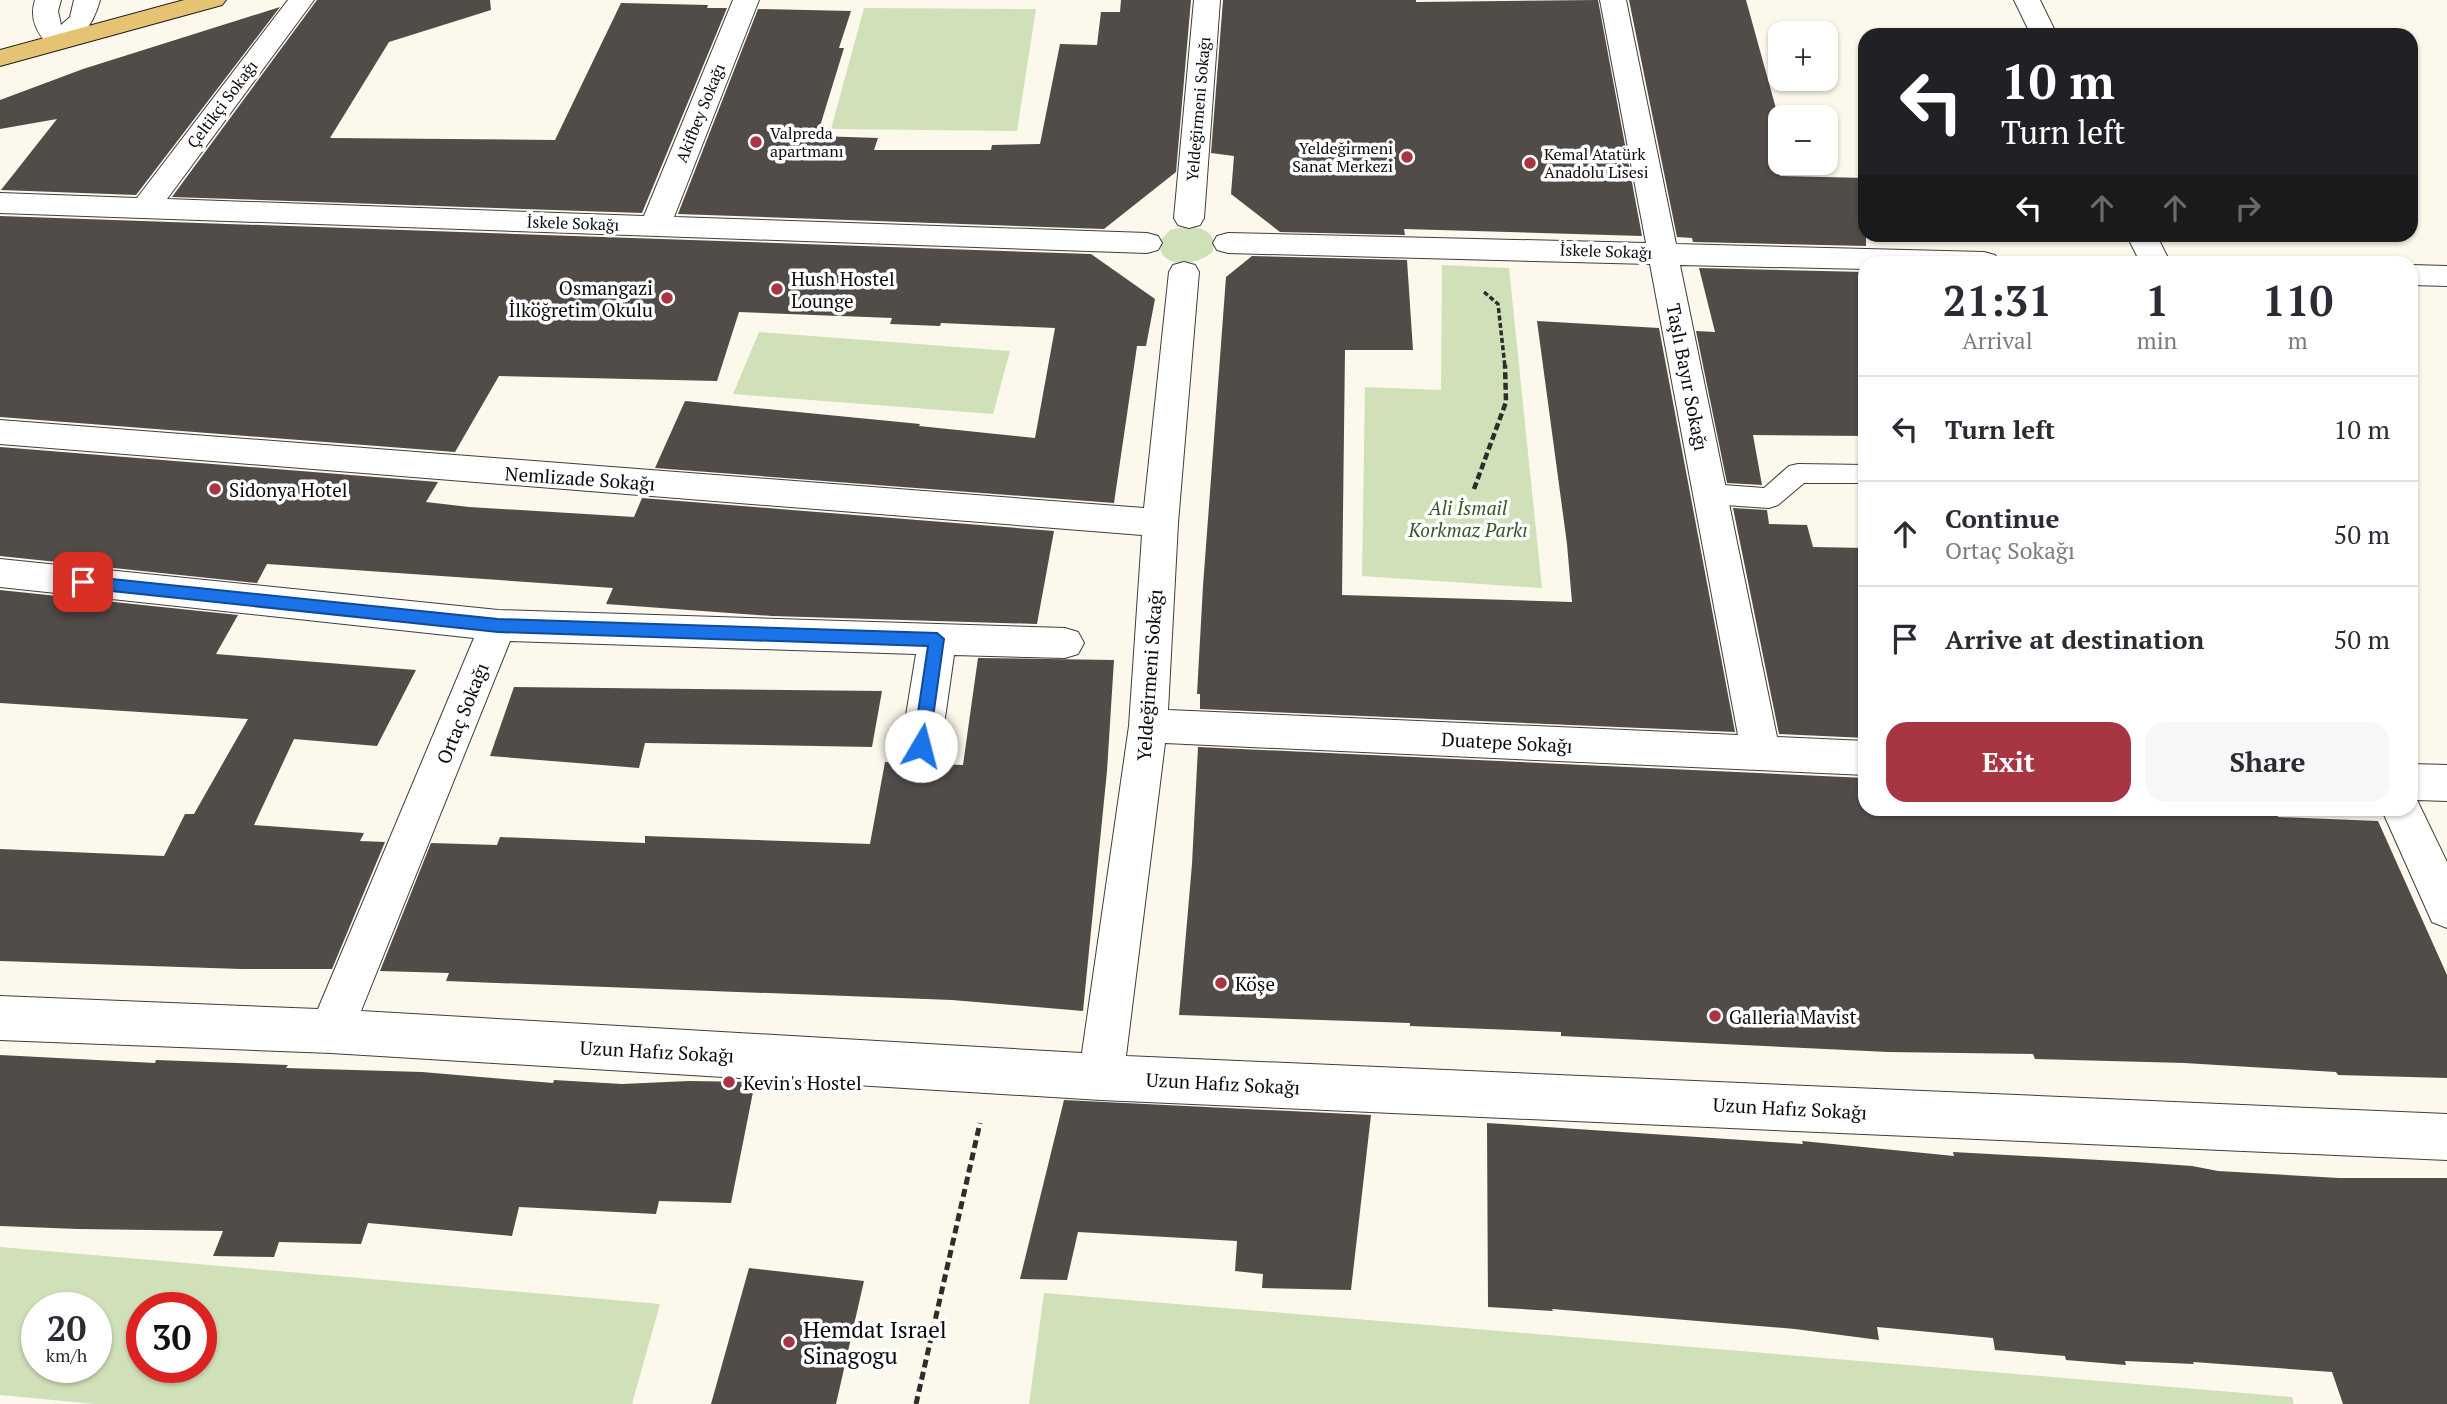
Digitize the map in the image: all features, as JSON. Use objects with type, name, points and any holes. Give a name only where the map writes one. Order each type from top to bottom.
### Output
[{"type":"main road","points":[[0,58],[213,0]]},
{"type":"street","points":[[48,0],[44,8],[47,29],[58,41],[82,20],[88,0]]},
{"type":"street","name":"Çeltikçi Sokağı","points":[[144,209],[301,0]]},
{"type":"street","name":"Akifbey Sokağı","points":[[655,226],[746,0]]},
{"type":"street","name":"Yeldeğirmeni Sokağı","points":[[1189,218],[1207,0]]},
{"type":"street","name":"Taşlı Bayır Sokağı","points":[[1613,0],[1761,753]]},
{"type":"street","points":[[2027,0],[2041,28]]},
{"type":"street","name":"İskele Sokağı","points":[[0,203],[1147,243]]},
{"type":"street","points":[[1189,218],[1212,223],[1221,229],[1228,243],[1226,253],[1220,261],[1199,271],[1184,272],[1162,266],[1153,260],[1147,243],[1156,228],[1166,222],[1189,218]]},
{"type":"street","name":"İskele Sokağı","points":[[1228,243],[1858,258]]},
{"type":"street","name":"Yeldeğirmeni Sokağı","points":[[1101,1077],[1148,726],[1160,523],[1184,272]]},
{"type":"street","points":[[2418,275],[2447,276]]},
{"type":"street","name":"Nemlizade Sokağı","points":[[0,432],[1160,523]]},
{"type":"street","points":[[0,573],[498,625],[1065,643]]},
{"type":"street","name":"Ortaç Sokağı","points":[[331,1031],[498,625]]},
{"type":"street","points":[[921,746],[937,639]]},
{"type":"street","name":"Duatepe Sokağı","points":[[1148,726],[1858,758]]},
{"type":"street","points":[[2418,782],[2447,783]]},
{"type":"street","points":[[2405,816],[2447,908]]},
{"type":"street","name":"Uzun Hafız Sokağı","points":[[0,1018],[331,1031],[1101,1077],[2447,1137]]},
{"type":"lane","points":[[1710,494],[1769,498],[1798,473],[1858,474]]},
{"type":"path","points":[[1474,489],[1506,402],[1504,342],[1497,304],[1479,288]]},
{"type":"path","points":[[916,1404],[992,1071]]},
{"type":"green space","points":[[864,8],[1036,9],[1017,131],[831,129]]},
{"type":"green space","points":[[1188,226],[1208,232],[1213,240],[1213,251],[1189,263],[1171,261],[1161,250],[1160,241],[1170,230]]},
{"type":"green space","name":"Ali İsmail Korkmaz Parkı","points":[[1442,265],[1509,268],[1542,588],[1362,576],[1365,387],[1441,390]]},
{"type":"green space","points":[[759,332],[1010,351],[993,414],[733,394]]},
{"type":"green space","points":[[0,1247],[660,1304],[632,1404],[95,1404],[0,1395]]},
{"type":"green space","points":[[1044,1293],[2292,1397],[2294,1404],[1029,1404]]},
{"type":"building","points":[[317,0],[490,0],[491,10],[389,42],[330,138],[555,140],[621,3],[708,5],[707,8],[727,8],[642,213],[172,197]]},
{"type":"building","points":[[1121,0],[1191,0],[1176,172],[1104,229],[678,214],[758,9],[851,11],[839,48],[844,48],[817,136],[878,138],[874,150],[991,150],[992,145],[1040,144],[1060,44],[1097,45],[1101,12],[1120,12]]},
{"type":"building","points":[[1223,0],[1598,0],[1642,236],[1404,229],[1405,235],[1280,232],[1231,194],[1234,156],[1211,153]]},
{"type":"building","points":[[1629,0],[1746,0],[1768,80],[1768,91],[1771,91],[1775,105],[1768,105],[1768,175],[1858,178],[1858,242],[1866,242],[1866,246],[1693,242],[1692,238],[1677,237]]},
{"type":"building","points":[[280,7],[136,195],[1,190],[57,119],[0,129],[0,100],[83,69]]},
{"type":"building","points":[[0,216],[1091,254],[1155,299],[1146,346],[1137,346],[1114,503],[655,468],[685,401],[1035,438],[1055,328],[941,323],[940,326],[890,324],[892,318],[739,312],[717,381],[499,376],[455,452],[0,417]]},
{"type":"building","points":[[1252,256],[1407,260],[1413,350],[1345,350],[1342,595],[1572,602],[1567,544],[1537,321],[1659,328],[1735,732],[1200,709],[1200,694],[1197,694],[1203,586],[1226,277]]},
{"type":"building","points":[[1699,268],[1858,272],[1858,436],[1753,435],[1762,485],[1727,483],[1696,331],[1715,332]]},
{"type":"building","points":[[0,447],[438,482],[426,502],[469,507],[634,517],[642,498],[1054,531],[1037,624],[772,616],[606,604],[613,588],[267,564],[257,583],[0,556]]},
{"type":"building","points":[[1733,508],[1767,510],[1769,524],[1807,525],[1813,547],[1858,548],[1858,738],[1779,734]]},
{"type":"building","points":[[0,590],[238,615],[216,654],[416,670],[377,746],[294,739],[254,825],[364,833],[360,841],[385,842],[332,969],[241,969],[0,961],[0,849],[164,856],[185,814],[194,814],[248,719],[0,703]]},
{"type":"building","points":[[978,658],[1114,660],[1107,771],[1083,1011],[952,1000],[446,981],[449,973],[380,971],[431,843],[497,845],[500,837],[645,843],[645,836],[870,844],[885,762],[963,765]]},
{"type":"building","points":[[514,687],[882,691],[872,747],[645,743],[639,768],[490,756]]},
{"type":"building","points":[[1198,747],[1858,778],[1858,816],[2278,816],[2378,821],[2447,975],[2447,1078],[2338,1075],[2336,1072],[2184,1063],[2035,1059],[2033,1054],[1888,1052],[1561,1036],[1561,1032],[1410,1026],[1410,1023],[1179,1015],[1192,864]]},
{"type":"building","points":[[0,1055],[155,1063],[156,1060],[288,1065],[286,1068],[422,1072],[553,1083],[554,1080],[622,1084],[755,1082],[731,1203],[659,1201],[656,1214],[519,1207],[512,1236],[368,1223],[361,1244],[279,1242],[274,1257],[213,1256],[223,1231],[0,1226]]},
{"type":"building","points":[[1064,1100],[1371,1115],[1351,1290],[1262,1288],[1263,1274],[1235,1271],[1237,1241],[1078,1232],[1067,1280],[1020,1279]]},
{"type":"building","points":[[1487,1123],[1803,1144],[1802,1141],[1954,1156],[1953,1152],[2136,1162],[2192,1166],[2218,1171],[2339,1178],[2447,1178],[2447,1404],[2343,1404],[2332,1372],[2193,1362],[2194,1364],[2125,1361],[2126,1365],[2066,1360],[2065,1356],[1995,1350],[1993,1338],[1877,1327],[1879,1340],[1795,1329],[1552,1309],[1553,1311],[1488,1307]]},
{"type":"building","name":"Hemdat Israel Sinagogu","points":[[749,1268],[864,1281],[836,1404],[711,1404]]},
{"type":"place","name":"Valpreda apartmanı","points":[[756,142]]},
{"type":"place","name":"Yeldeğirmeni Sanat Merkezi","points":[[1407,157]]},
{"type":"place","name":"Kemal Atatürk Anadolu Lisesi","points":[[1530,163]]},
{"type":"place","name":"Hush Hostel Lounge","points":[[777,289]]},
{"type":"place","name":"Osmangazi İlköğretim Okulu","points":[[667,298]]},
{"type":"place","name":"Sidonya Hotel","points":[[215,489]]},
{"type":"place","name":"Köşe","points":[[1221,983]]},
{"type":"place","name":"Galleria Mavist","points":[[1715,1016]]},
{"type":"place","name":"Kevin's Hostel","points":[[729,1082]]},
{"type":"place","name":"Hemdat Israel Sinagogu","points":[[789,1342]]},
{"type":"route","points":[[83,582],[498,625],[937,639],[921,746]]}]
